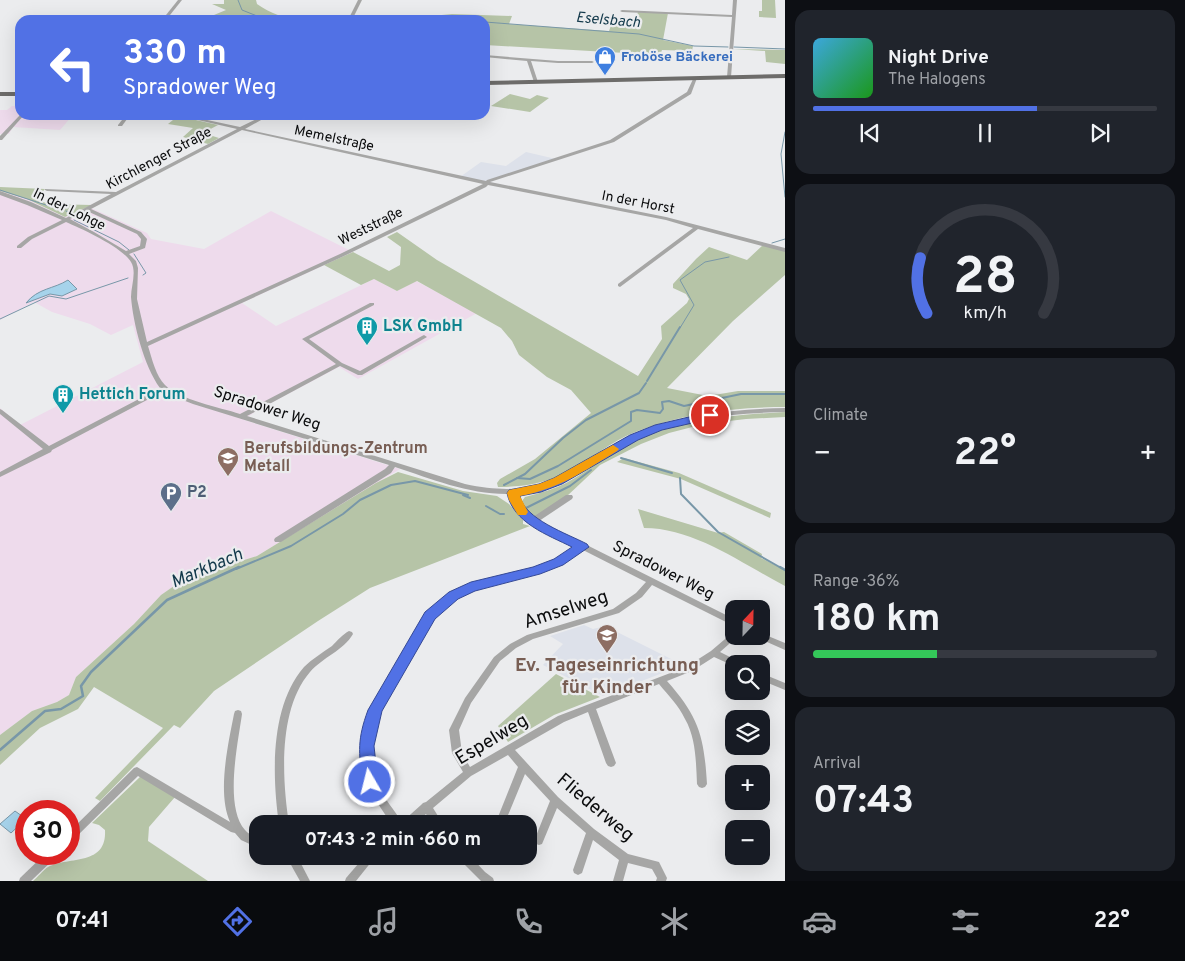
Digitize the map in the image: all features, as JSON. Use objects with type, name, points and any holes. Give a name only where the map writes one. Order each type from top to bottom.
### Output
[{"type":"main road","points":[[490,83],[785,76]]},
{"type":"main road","points":[[0,94],[15,94]]},
{"type":"street","points":[[168,15],[180,0]]},
{"type":"street","points":[[352,15],[360,0]]},
{"type":"street","points":[[729,77],[735,0]]},
{"type":"street","points":[[622,11],[734,16]]},
{"type":"street","points":[[490,56],[592,62]]},
{"type":"street","points":[[529,60],[536,82]]},
{"type":"street","name":"Weststraße","points":[[144,346],[368,243],[489,181],[612,141],[689,93],[695,78]]},
{"type":"street","points":[[0,139],[17,120]]},
{"type":"street","points":[[120,125],[124,120]]},
{"type":"street","name":"Memelstraße","points":[[200,120],[486,184]]},
{"type":"street","name":"Kirchlenger Straße","points":[[19,247],[30,238],[88,210],[258,120]]},
{"type":"street","name":"In der Horst","points":[[486,184],[697,227],[785,250]]},
{"type":"street","points":[[47,190],[118,193]]},
{"type":"street","name":"In der Lohge","points":[[0,193],[28,202],[109,241],[126,253]]},
{"type":"street","points":[[0,475],[164,388],[157,380],[144,346],[134,291],[137,277],[134,261],[126,253],[143,247],[144,239],[139,233],[88,210]]},
{"type":"street","points":[[620,285],[697,227]]},
{"type":"street","points":[[372,304],[304,339],[355,373],[364,373],[424,337]]},
{"type":"street","points":[[240,417],[340,364]]},
{"type":"street","name":"Spradower Weg","points":[[164,388],[185,398],[240,417],[477,489],[513,493],[521,511],[533,521],[725,619]]},
{"type":"street","points":[[513,493],[541,488],[558,481],[634,437],[659,428],[710,415],[785,410]]},
{"type":"street","points":[[0,411],[48,450]]},
{"type":"street","points":[[278,540],[388,471],[394,464]]},
{"type":"street","points":[[533,521],[569,497]]},
{"type":"street","points":[[390,815],[370,782],[366,746],[369,727],[375,710],[430,615],[453,596],[471,587],[535,571],[559,562],[582,547]]},
{"type":"street","name":"Amselweg","points":[[468,773],[457,753],[454,730],[468,701],[496,659],[512,646],[530,636],[616,611],[639,595],[650,582]]},
{"type":"street","points":[[283,815],[280,780],[282,731],[286,712],[295,689],[308,670],[325,653],[342,644],[349,634]]},
{"type":"street","points":[[770,640],[785,646]]},
{"type":"street","name":"Espelweg","points":[[416,815],[468,773],[561,719],[689,669],[725,644]]},
{"type":"street","points":[[714,653],[725,658]]},
{"type":"street","points":[[770,680],[785,687]]},
{"type":"street","points":[[661,681],[679,700],[692,719],[700,748],[702,784]]},
{"type":"street","points":[[591,707],[611,763]]},
{"type":"street","points":[[238,714],[232,751],[230,787],[232,812],[238,828],[249,839]]},
{"type":"street","name":"Fliederweg","points":[[509,750],[555,800],[591,832],[625,858],[655,865],[662,878],[661,881]]},
{"type":"street","points":[[504,815],[523,767]]},
{"type":"street","points":[[80,827],[137,771],[234,829],[238,828]]},
{"type":"street","points":[[539,841],[555,800]]},
{"type":"street","points":[[426,806],[432,815]]},
{"type":"street","points":[[578,870],[591,832]]},
{"type":"street","points":[[618,881],[625,858]]},
{"type":"street","points":[[24,881],[41,865]]},
{"type":"street","points":[[296,865],[305,881]]},
{"type":"street","points":[[351,881],[364,865]]},
{"type":"street","points":[[471,865],[481,876],[489,881]]},
{"type":"shaded area","points":[[15,106],[15,120],[69,120],[60,130],[13,127],[9,134],[0,134],[0,110],[7,110]]},
{"type":"shaded area","points":[[526,152],[556,159],[482,182],[460,177],[481,162],[506,166]]},
{"type":"shaded area","points":[[0,191],[27,199],[65,217],[89,207],[147,233],[151,239],[204,249],[271,211],[353,252],[242,303],[276,326],[374,279],[397,291],[416,281],[477,313],[358,379],[339,367],[256,411],[244,420],[400,469],[257,556],[184,579],[161,595],[134,624],[76,677],[69,695],[57,702],[32,711],[0,735],[0,408],[20,425],[143,362],[133,325],[111,335],[90,324],[52,312],[34,302],[0,320]]},
{"type":"shaded area","name":"Ev. Tageseinrichtung für Kinder","points":[[584,625],[593,629],[605,626],[683,665],[603,696],[543,665],[563,644],[550,636]]},
{"type":"green space","points":[[224,0],[256,0],[257,4],[278,15],[214,15],[226,10],[212,4],[224,4]]},
{"type":"green space","points":[[762,0],[775,0],[776,18],[759,17],[759,11],[762,11]]},
{"type":"green space","points":[[638,12],[668,13],[663,40],[693,46],[692,51],[662,50],[660,55],[490,45],[490,15],[512,16],[509,24],[609,31],[614,17],[636,19]]},
{"type":"green space","points":[[452,14],[482,15],[442,15]]},
{"type":"green space","points":[[733,49],[785,50],[785,64],[766,62],[765,51]]},
{"type":"green space","points":[[510,94],[530,99],[537,95],[549,98],[530,112],[491,106]]},
{"type":"green space","points":[[173,120],[196,120],[218,125],[203,133],[219,138],[208,144],[183,137],[193,128],[168,124]]},
{"type":"green space","points":[[0,187],[45,189],[37,198],[47,204],[92,205],[65,217],[27,199],[0,191]]},
{"type":"green space","points":[[397,232],[437,260],[638,376],[662,339],[661,326],[689,299],[686,294],[673,288],[673,284],[709,247],[747,260],[763,245],[785,251],[785,275],[733,321],[667,388],[708,396],[738,391],[785,391],[785,407],[710,412],[673,420],[628,435],[571,470],[554,478],[530,484],[498,487],[497,483],[500,479],[535,459],[591,413],[571,390],[547,377],[519,355],[512,341],[501,328],[417,281],[397,291],[374,279],[361,285],[324,265],[353,252],[389,271],[400,265],[401,247],[387,237]]},
{"type":"green space","points":[[785,412],[785,417],[704,424],[669,433],[641,444],[600,465],[566,497],[535,518],[522,506],[522,501],[525,497],[563,484],[627,444],[654,433],[709,419]]},
{"type":"green space","points":[[624,458],[679,473],[771,513],[770,518],[681,479],[617,462]]},
{"type":"green space","points":[[398,472],[463,491],[497,496],[509,504],[523,520],[523,524],[530,526],[370,588],[318,621],[214,691],[180,728],[174,725],[100,801],[95,798],[163,728],[94,687],[78,709],[40,728],[0,765],[0,735],[32,711],[57,702],[69,695],[76,677],[134,624],[161,595],[184,579],[257,556],[376,483]]},
{"type":"green space","points":[[638,509],[718,533],[724,532],[762,554],[761,558],[785,570],[785,586],[699,540],[663,530],[644,528]]},
{"type":"green space","points":[[556,674],[600,697],[554,715],[508,742],[498,726]]},
{"type":"green space","points":[[141,776],[175,797],[149,827],[148,841],[208,881],[33,881],[48,867],[54,865],[80,865],[80,859],[94,855],[104,841],[105,830],[99,825],[92,823]]},
{"type":"water","points":[[68,280],[77,289],[62,296],[50,294],[26,303],[36,294]]},
{"type":"water","points":[[15,811],[15,829],[11,833],[0,824]]},
{"type":"waterway","name":"Eselsbach","points":[[238,0],[242,10],[254,15]]},
{"type":"waterway","name":"Eselsbach","points":[[490,22],[639,34],[694,46],[728,47]]},
{"type":"waterway","name":"Eselsbach","points":[[734,47],[785,49]]},
{"type":"waterway","name":"Markbach","points":[[785,132],[781,154],[785,197]]},
{"type":"waterway","points":[[0,190],[52,207]]},
{"type":"waterway","points":[[66,211],[69,212],[69,216]]},
{"type":"waterway","points":[[74,220],[119,242],[129,250]]},
{"type":"waterway","name":"Markbach","points":[[772,243],[785,239]]},
{"type":"waterway","points":[[134,254],[146,273],[143,275]]},
{"type":"waterway","name":"Markbach","points":[[680,328],[694,305],[680,280],[705,262],[729,257]]},
{"type":"waterway","points":[[0,319],[49,296],[66,299],[128,278]]},
{"type":"waterway","name":"Markbach","points":[[647,381],[680,327]]},
{"type":"waterway","name":"Markbach","points":[[517,478],[525,474],[563,438],[586,420],[639,393],[646,383]]},
{"type":"waterway","points":[[517,478],[530,479],[558,466],[631,421],[631,412],[637,410],[660,413],[663,409],[662,402],[669,401],[684,406],[741,394],[785,394]]},
{"type":"waterway","points":[[621,458],[672,473]]},
{"type":"waterway","points":[[526,508],[570,486],[591,470]]},
{"type":"waterway","name":"Markbach","points":[[504,485],[517,478]]},
{"type":"waterway","points":[[680,478],[681,494],[718,532],[783,569]]},
{"type":"waterway","name":"Markbach","points":[[236,569],[291,546],[343,514],[360,500],[391,485],[415,481],[468,495]]},
{"type":"waterway","name":"Markbach","points":[[463,495],[470,498]]},
{"type":"waterway","points":[[486,506],[500,514],[504,514]]},
{"type":"waterway","name":"Markbach","points":[[0,750],[45,711],[61,709],[83,696],[81,686],[91,672],[167,600],[239,567]]},
{"type":"waterway","points":[[780,567],[785,570]]},
{"type":"slow traffic","points":[[522,512],[513,493],[541,488],[558,481],[613,449]]},
{"type":"place","name":"Froböse Bäckerei","points":[[605,76]]},
{"type":"place","name":"LSK GmbH","points":[[367,346]]},
{"type":"place","name":"Hettich Forum","points":[[63,414]]},
{"type":"place","name":"Berufsbildungs-Zentrum Metall","points":[[228,477]]},
{"type":"place","name":"P2","points":[[171,512]]},
{"type":"place","name":"Ev. Tageseinrichtung für Kinder","points":[[607,654]]},
{"type":"route","points":[[370,782],[366,746],[369,727],[375,710],[430,615],[453,596],[471,587],[535,571],[559,562],[582,547],[533,521],[521,511],[513,493],[541,488],[558,481],[634,437],[686,420],[710,415]]}]
